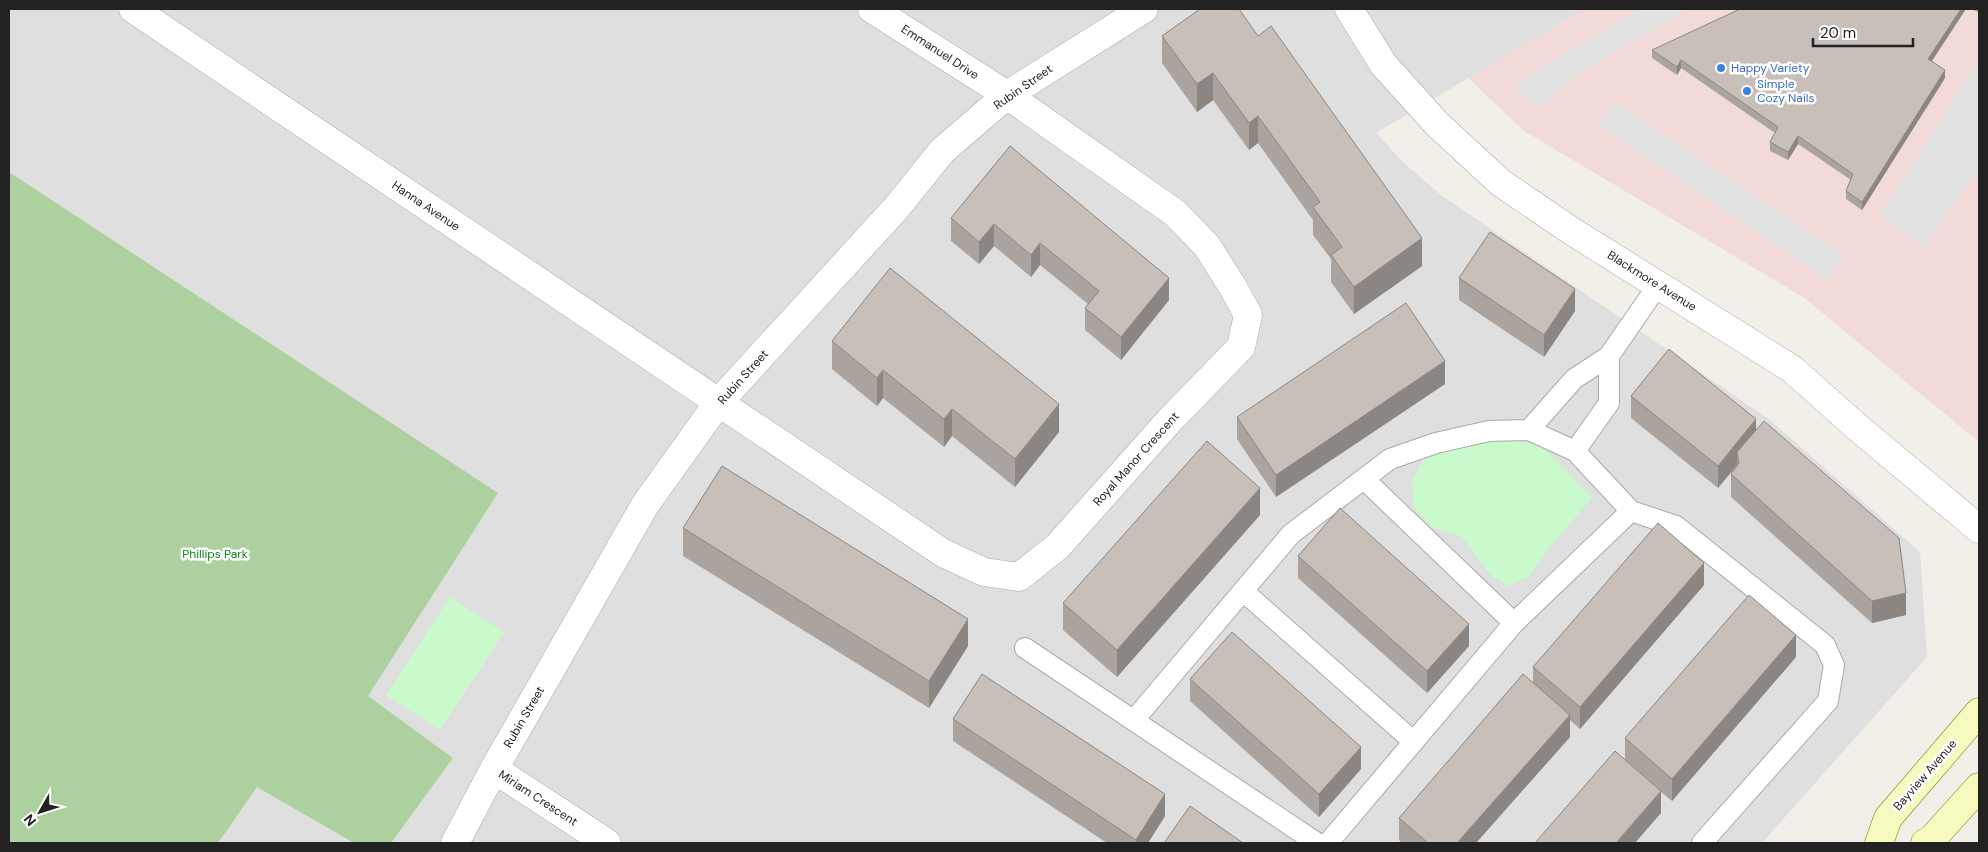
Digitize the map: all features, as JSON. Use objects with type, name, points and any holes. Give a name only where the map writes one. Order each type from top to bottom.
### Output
[{"type":"main road","name":"Bayview Avenue","points":[[1880,843],[1888,818],[1979,712]]},
{"type":"main road","points":[[1925,843],[1932,839],[1979,787]]},
{"type":"street","name":"Hanna Avenue","points":[[133,9],[718,403]]},
{"type":"street","name":"Emmanuel Drive","points":[[872,9],[1008,95]]},
{"type":"street","name":"Rubin Street","points":[[456,843],[494,769],[645,505],[718,403],[897,208],[942,151],[1008,95],[1144,9]]},
{"type":"street","name":"Blackmore Avenue","points":[[1350,9],[1383,64],[1436,124],[1494,176],[1570,230],[1792,369],[1856,427],[1979,529]]},
{"type":"street","name":"Royal Manor Crescent","points":[[718,403],[944,553],[984,572],[1019,577],[1058,546],[1170,420],[1241,347],[1248,315],[1207,246],[1175,213],[1008,95]]},
{"type":"street","name":"Miriam Crescent","points":[[494,769],[607,843]]},
{"type":"lane","points":[[1529,430],[1574,379],[1609,356],[1658,285]]},
{"type":"lane","points":[[1575,451],[1609,404],[1609,356]]},
{"type":"lane","points":[[1134,720],[1291,534],[1390,458],[1436,443],[1489,431],[1529,430],[1575,451],[1631,511],[1676,526],[1825,645],[1834,665],[1828,701],[1702,843]]},
{"type":"lane","points":[[1364,479],[1514,623]]},
{"type":"lane","points":[[1328,843],[1514,623],[1631,511]]},
{"type":"lane","points":[[1243,591],[1414,742]]},
{"type":"lane","points":[[1026,648],[1317,843]]},
{"type":"shaded area","points":[[9,9],[1585,9],[1376,133],[1405,164],[1441,195],[1770,420],[1920,552],[1927,657],[1762,843],[9,843]]},
{"type":"shaded area","points":[[1585,9],[1979,9],[1979,442],[1803,297],[1524,131],[1468,78]]},
{"type":"shaded area","points":[[1641,9],[1690,9],[1584,69],[1538,108],[1513,85]]},
{"type":"shaded area","points":[[1979,62],[1979,178],[1972,178],[1925,247],[1879,215]]},
{"type":"shaded area","points":[[1615,101],[1845,255],[1829,281],[1598,126]]},
{"type":"green space","name":"Phillips Park","points":[[9,172],[498,493],[368,696],[453,758],[391,843],[354,843],[257,787],[218,843],[9,843]]},
{"type":"green space","points":[[1485,438],[1540,444],[1592,498],[1552,544],[1529,576],[1508,586],[1491,575],[1461,536],[1433,528],[1414,507],[1412,480],[1430,448]]},
{"type":"green space","points":[[450,597],[504,632],[440,730],[386,695]]},
{"type":"building","points":[[1200,9],[1239,9],[1258,36],[1271,26],[1422,238],[1354,287],[1331,255],[1342,247],[1313,207],[1320,202],[1258,116],[1249,123],[1213,73],[1197,84],[1162,36]]},
{"type":"building","points":[[1740,9],[1961,9],[1928,59],[1945,70],[1862,202],[1846,191],[1853,174],[1798,136],[1788,152],[1770,142],[1778,127],[1681,60],[1677,67],[1652,50]]},
{"type":"building","points":[[1010,146],[1169,278],[1121,337],[1085,308],[1099,291],[1040,243],[1031,255],[994,224],[979,242],[951,218]]},
{"type":"building","points":[[1490,232],[1575,289],[1544,335],[1459,278]]},
{"type":"building","points":[[890,268],[1059,404],[1015,459],[952,409],[944,419],[883,370],[877,378],[832,341]]},
{"type":"building","points":[[1406,303],[1445,361],[1276,475],[1237,417]]},
{"type":"building","points":[[1669,349],[1756,419],[1718,466],[1631,396]]},
{"type":"building","points":[[1764,421],[1899,538],[1906,593],[1872,601],[1731,474],[1739,463],[1737,452]]},
{"type":"building","points":[[1207,441],[1260,488],[1117,650],[1063,603]]},
{"type":"building","points":[[722,466],[968,619],[929,681],[683,528]]},
{"type":"building","points":[[1340,508],[1469,624],[1427,671],[1298,556]]},
{"type":"building","points":[[1658,523],[1704,563],[1580,707],[1533,667]]},
{"type":"building","points":[[1749,595],[1796,635],[1672,779],[1625,738]]},
{"type":"building","points":[[1232,632],[1361,747],[1319,794],[1190,679]]},
{"type":"building","points":[[982,674],[1165,794],[1136,840],[953,719]]},
{"type":"building","points":[[1523,674],[1570,715],[1457,843],[1428,843],[1399,818]]},
{"type":"building","points":[[1615,751],[1661,791],[1616,843],[1535,843]]},
{"type":"building","points":[[1190,806],[1243,843],[1164,843]]},
{"type":"place","name":"Happy Variety","points":[[1721,68]]},
{"type":"place","name":"Simple Cozy Nails","points":[[1747,91]]}]
